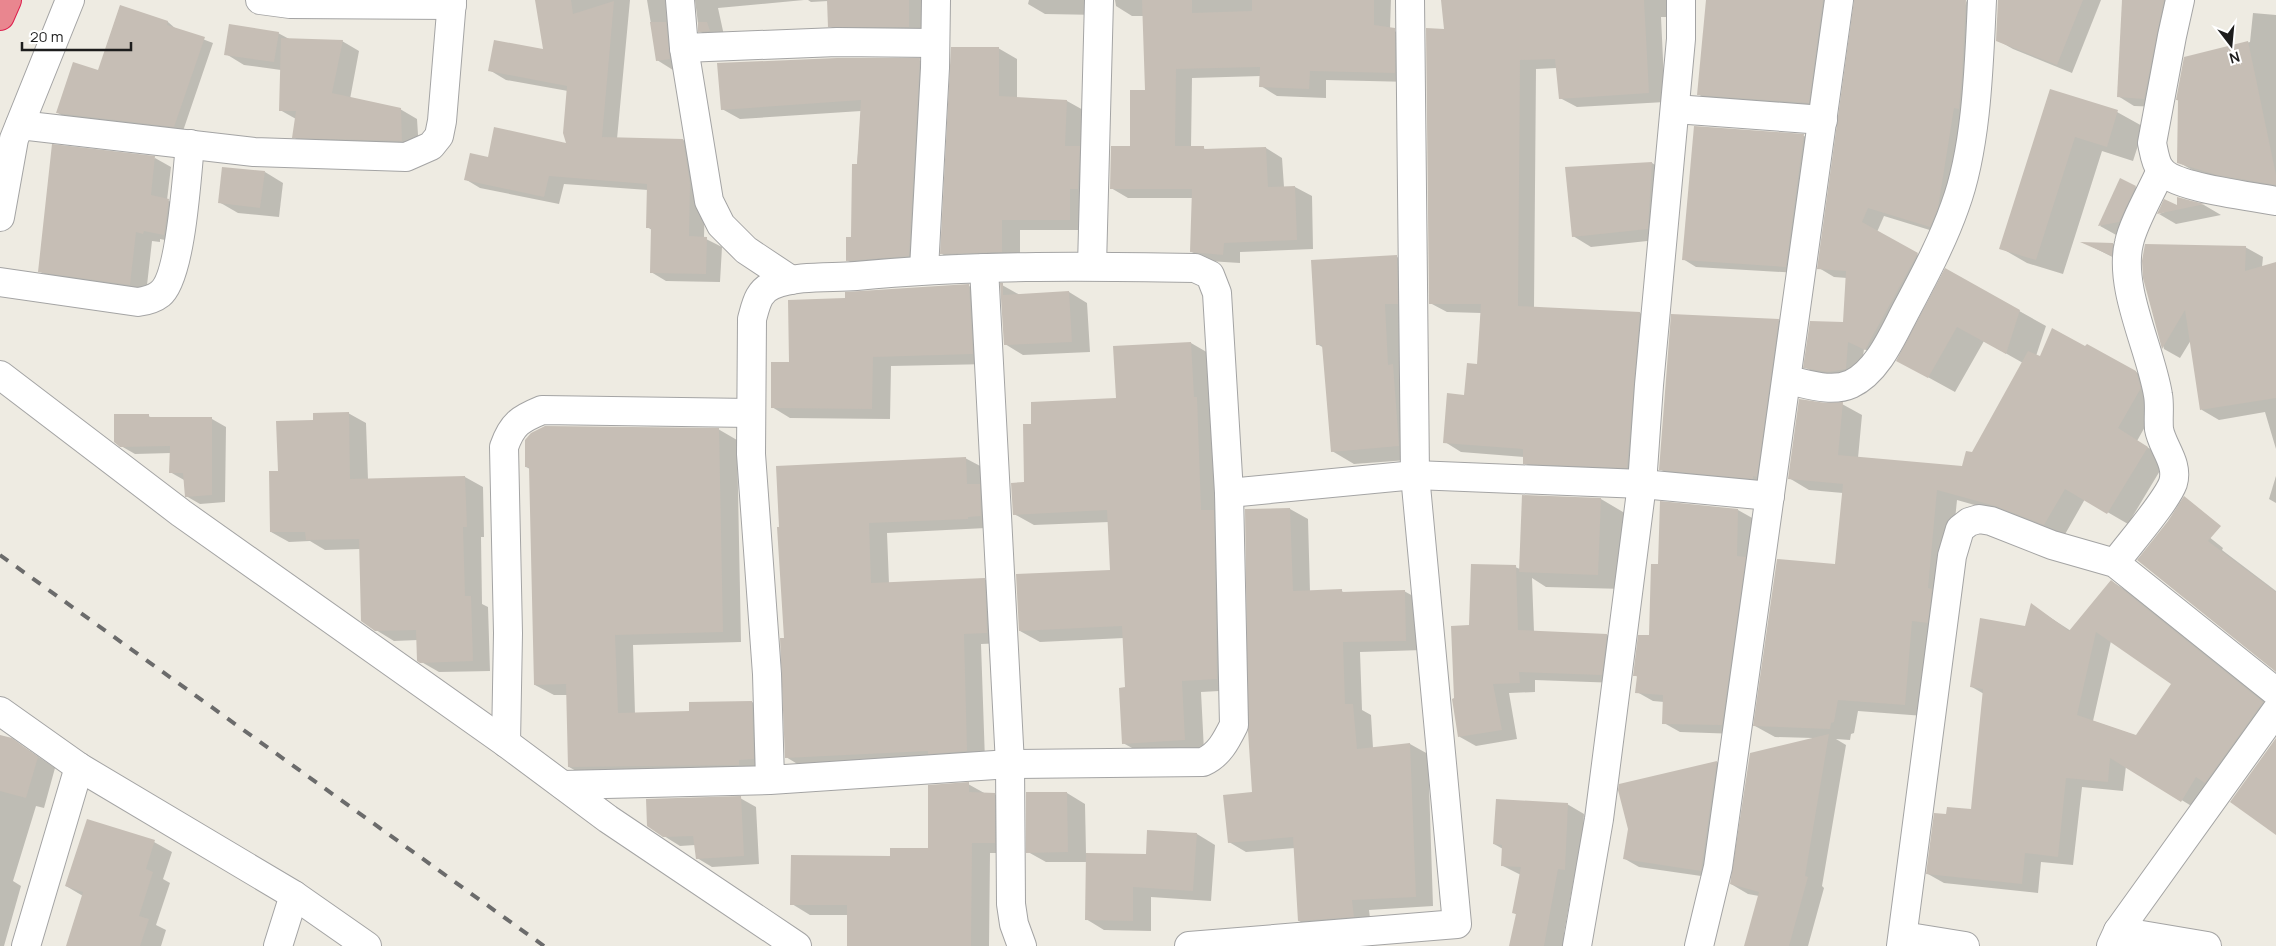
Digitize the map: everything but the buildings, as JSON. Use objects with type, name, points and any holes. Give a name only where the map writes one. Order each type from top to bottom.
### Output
[{"type":"highway","points":[[0,16],[7,0]]},
{"type":"street","points":[[0,217],[14,139],[70,0]]},
{"type":"street","points":[[20,125],[254,152],[406,157],[431,146],[439,136],[442,121],[452,3],[290,4],[260,0]]},
{"type":"street","points":[[680,0],[684,48],[709,201],[721,225],[746,250],[791,280]]},
{"type":"street","points":[[924,270],[935,68],[936,0]]},
{"type":"street","points":[[1092,266],[1099,0]]},
{"type":"street","points":[[1189,946],[1457,924],[1414,475],[1410,0]]},
{"type":"street","points":[[1577,946],[1599,819],[1642,484],[1681,39],[1681,0]]},
{"type":"street","points":[[1699,946],[1718,867],[1840,0]]},
{"type":"street","points":[[1788,380],[1833,389],[1850,384],[1860,378],[1879,358],[1924,275],[1956,206],[1968,154],[1979,62],[1982,0]]},
{"type":"street","points":[[2180,0],[2152,143],[2155,159],[2161,170],[2173,180],[2209,189],[2276,200]]},
{"type":"street","points":[[684,48],[837,42],[934,43]]},
{"type":"street","points":[[1675,109],[1823,120]]},
{"type":"street","points":[[0,282],[138,302],[160,294],[168,283],[176,263],[190,144]]},
{"type":"street","points":[[2115,563],[2162,500],[2174,477],[2171,458],[2159,430],[2159,396],[2130,291],[2126,260],[2129,242],[2161,170]]},
{"type":"street","points":[[563,785],[770,780],[1010,764],[1203,762],[1213,758],[1226,742],[1234,725],[1229,493],[1217,293],[1210,275],[1195,268],[1092,266],[924,270],[791,280],[763,290],[757,301],[752,319],[751,454],[767,674],[770,780]]},
{"type":"street","points":[[984,268],[1010,764],[1011,904],[1014,924],[1022,946]]},
{"type":"street","points":[[0,375],[181,513],[506,743],[608,819],[797,946]]},
{"type":"street","points":[[506,743],[508,633],[504,447],[509,432],[522,418],[542,410],[751,413]]},
{"type":"street","points":[[1229,493],[1414,475],[1642,484],[1770,496]]},
{"type":"street","points":[[1965,946],[1902,941],[1943,617],[1952,556],[1960,530],[1970,522],[1980,519],[1992,520],[2052,545],[2115,563],[2276,692]]},
{"type":"street","points":[[0,711],[79,767],[294,896],[367,946]]},
{"type":"street","points":[[2114,938],[2276,711]]},
{"type":"street","points":[[26,946],[79,767]]},
{"type":"street","points":[[278,946],[294,896]]},
{"type":"street","points":[[2114,938],[2207,946]]},
{"type":"railway","points":[[0,555],[544,946]]}]
